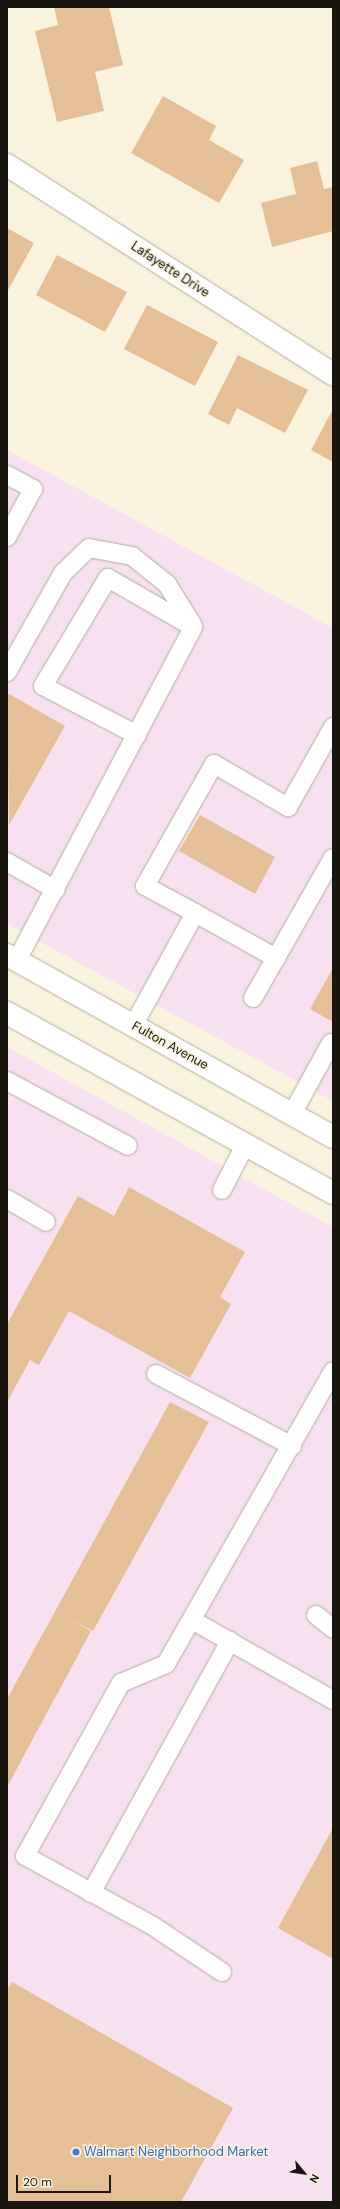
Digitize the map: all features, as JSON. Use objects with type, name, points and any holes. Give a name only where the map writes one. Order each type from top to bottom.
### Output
[{"type":"main road","name":"Lafayette Drive","points":[[7,165],[331,369]]},
{"type":"main road","name":"Fulton Avenue","points":[[12,958],[333,1137]]},
{"type":"main road","points":[[7,1013],[333,1193]]},
{"type":"lane","points":[[7,475],[33,490],[7,537]]},
{"type":"lane","points":[[7,672],[63,573],[89,548],[132,556],[167,584],[193,627]]},
{"type":"lane","points":[[136,735],[43,686],[108,578],[193,627]]},
{"type":"lane","points":[[12,958],[56,890],[193,627]]},
{"type":"lane","points":[[276,958],[145,886],[214,764],[288,807],[333,727]]},
{"type":"lane","points":[[253,998],[333,858]]},
{"type":"lane","points":[[7,862],[56,890]]},
{"type":"lane","points":[[133,1026],[195,913]]},
{"type":"lane","points":[[292,1114],[331,1043]]},
{"type":"lane","points":[[7,1081],[128,1146]]},
{"type":"lane","points":[[222,1190],[245,1145]]},
{"type":"lane","points":[[7,1199],[46,1222]]},
{"type":"lane","points":[[222,1972],[153,1926],[90,1893],[25,1856],[121,1683],[166,1664],[292,1446],[333,1371]]},
{"type":"lane","points":[[156,1374],[292,1446]]},
{"type":"lane","points":[[333,1622],[316,1615],[333,1629]]},
{"type":"lane","points":[[192,1620],[333,1700]]},
{"type":"lane","points":[[90,1893],[230,1641]]},
{"type":"shaded area","points":[[7,450],[333,628],[333,1101],[7,924]]},
{"type":"shaded area","points":[[7,1047],[333,1227],[333,2202],[7,2202]]},
{"type":"building","points":[[54,7],[109,7],[123,65],[95,72],[104,111],[57,122],[35,31],[58,25]]},
{"type":"building","points":[[163,96],[216,126],[209,140],[244,160],[219,203],[131,153]]},
{"type":"building","points":[[317,161],[324,189],[333,187],[333,231],[272,247],[261,203],[296,194],[290,168]]},
{"type":"building","points":[[7,228],[34,243],[7,292]]},
{"type":"building","points":[[57,255],[127,292],[105,332],[36,295]]},
{"type":"building","points":[[147,305],[218,342],[195,386],[124,349]]},
{"type":"building","points":[[238,355],[308,390],[285,433],[237,408],[229,425],[208,414]]},
{"type":"building","points":[[333,409],[333,462],[311,450]]},
{"type":"building","points":[[9,694],[65,726],[9,825],[7,697]]},
{"type":"building","points":[[200,815],[275,857],[255,894],[179,851]]},
{"type":"building","points":[[333,968],[333,1022],[310,1009]]},
{"type":"building","points":[[129,1187],[245,1252],[220,1297],[231,1304],[190,1378],[69,1311],[39,1365],[30,1360],[7,1402],[7,1324],[78,1196],[114,1216]]},
{"type":"building","points":[[170,1402],[209,1422],[93,1631],[69,1619],[91,1631],[7,1787],[7,1699]]},
{"type":"building","points":[[333,1828],[333,1959],[278,1928]]},
{"type":"building","points":[[12,1982],[233,2108],[181,2202],[7,2202],[7,1990]]},
{"type":"place","name":"Walmart Neighborhood Market","points":[[76,2152]]}]
